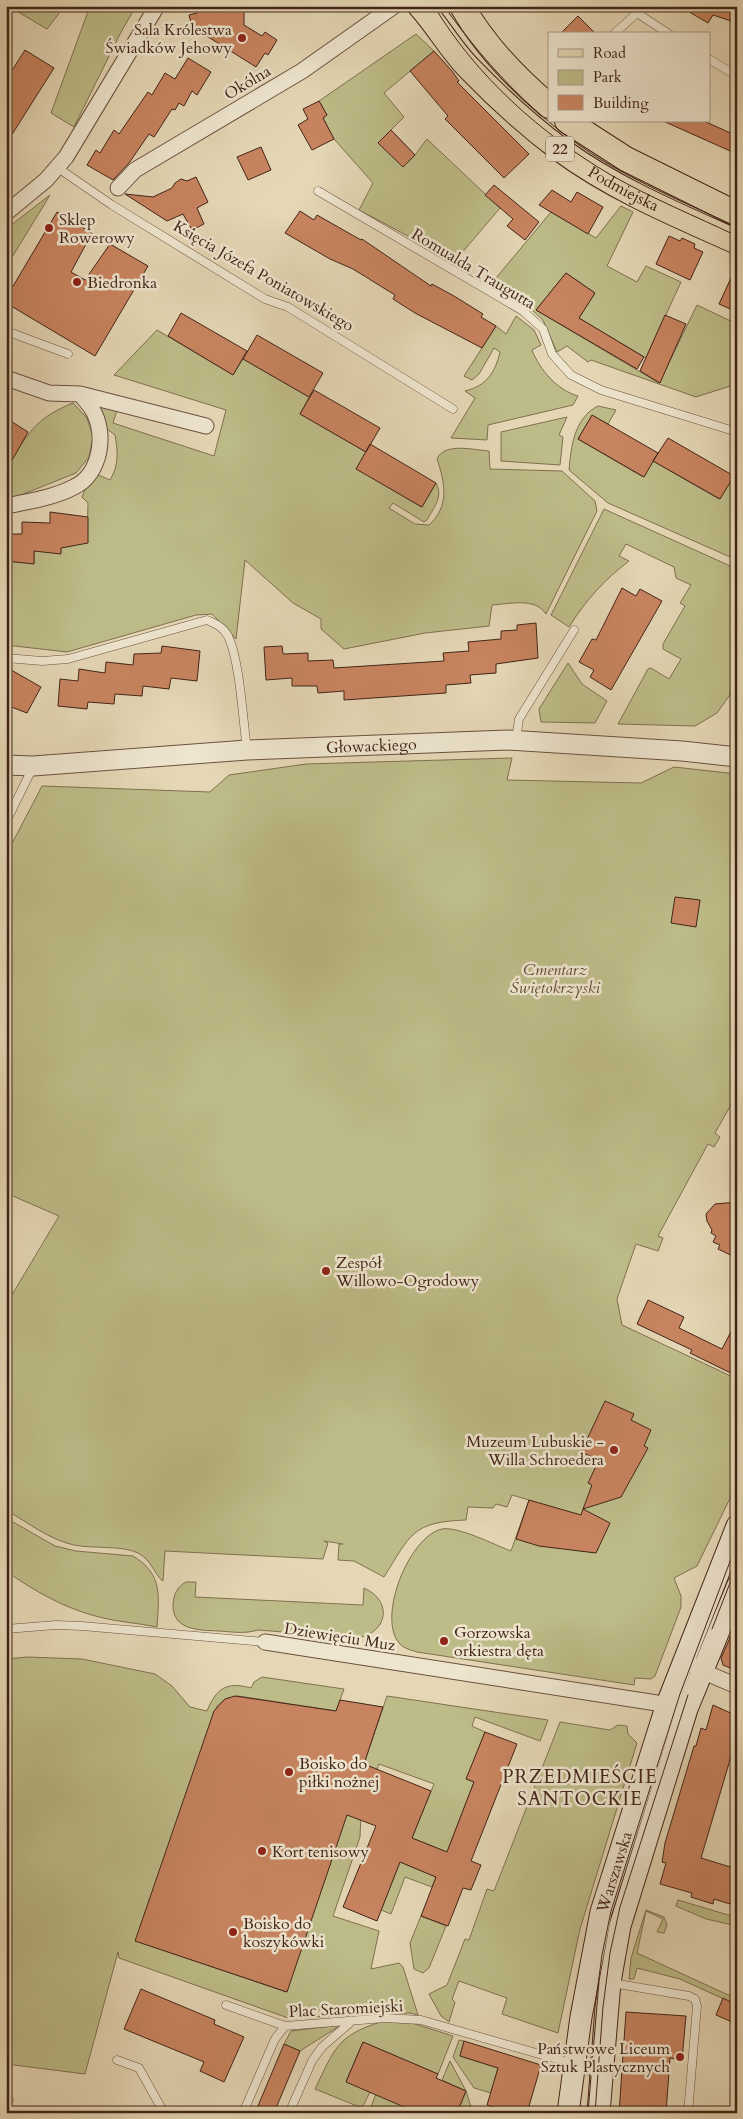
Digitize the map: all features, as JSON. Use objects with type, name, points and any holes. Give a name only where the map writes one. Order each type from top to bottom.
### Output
[{"type":"main road","name":"Podmiejska","points":[[420,6],[468,67],[527,122],[562,150],[640,196],[737,242]]},
{"type":"main road","points":[[462,6],[474,27],[517,75],[548,105]]},
{"type":"main road","name":"Podmiejska","points":[[569,122],[626,160],[737,214]]},
{"type":"main road","name":"Warszawska","points":[[599,2113],[614,1953],[699,1622],[737,1526]]},
{"type":"main road","name":"Warszawska","points":[[568,2113],[577,2070],[601,1912],[677,1707],[704,1672],[737,1587]]},
{"type":"street","points":[[6,213],[58,168],[74,146],[157,6]]},
{"type":"street","name":"Okólna","points":[[118,188],[135,170],[302,71],[394,6]]},
{"type":"street","points":[[6,378],[50,393],[80,394],[206,426]]},
{"type":"street","points":[[6,506],[52,496],[75,487],[89,474],[98,458],[100,433],[93,410],[80,394]]},
{"type":"street","name":"Głowackiego","points":[[6,766],[33,766],[247,750],[516,740],[682,750],[735,756]]},
{"type":"street","points":[[699,1622],[694,1638],[694,1658],[698,1668],[737,1686]]},
{"type":"street","name":"Dziewięciu Muz","points":[[265,1642],[677,1707]]},
{"type":"lane","points":[[616,32],[637,13],[667,32]]},
{"type":"lane","points":[[710,60],[737,76]]},
{"type":"lane","name":"Księcia Józefa Poniatowskiego","points":[[58,168],[90,191],[265,299],[288,307],[453,409]]},
{"type":"lane","name":"Romualda Traugutta","points":[[318,191],[524,311],[543,329],[552,354],[571,375],[601,390],[737,432]]},
{"type":"lane","points":[[6,331],[68,354]]},
{"type":"lane","points":[[6,658],[42,662],[68,659],[207,620],[219,625],[227,635],[234,655],[247,750]]},
{"type":"lane","points":[[516,740],[518,719],[574,630]]},
{"type":"lane","points":[[735,756],[737,738]]},
{"type":"lane","points":[[6,822],[33,766]]},
{"type":"lane","name":"Dziewięciu Muz","points":[[6,1629],[56,1625],[82,1626],[265,1642]]},
{"type":"lane","points":[[610,1982],[689,1996],[695,1999],[697,2006],[688,2113]]},
{"type":"lane","name":"Plac Staromiejski","points":[[226,2005],[285,2026],[385,2018],[421,2020],[577,2070]]},
{"type":"lane","points":[[289,2113],[312,2061],[322,2048],[352,2021]]},
{"type":"lane","points":[[243,2113],[275,2040],[285,2026]]},
{"type":"lane","points":[[117,2060],[139,2068],[164,2113]]},
{"type":"lane","points":[[577,2070],[598,2074],[601,2084]]},
{"type":"green space","points":[[8,6],[51,6],[60,12],[47,29]]},
{"type":"green space","points":[[90,6],[136,6],[74,127],[51,113]]},
{"type":"green space","points":[[416,34],[434,51],[384,93],[404,117],[391,130],[415,155],[427,139],[500,208],[455,261],[359,210],[373,183],[334,139],[323,118],[327,115],[319,101]]},
{"type":"green space","points":[[50,195],[6,267],[6,229]]},
{"type":"green space","points":[[621,206],[633,212],[607,266],[637,282],[646,266],[681,282],[646,358],[579,318],[595,293],[566,273],[536,310],[659,383],[697,305],[737,324],[737,384],[696,397],[591,360],[588,362],[567,346],[557,352],[543,320],[533,311],[491,284],[551,212],[596,238]]},
{"type":"green space","points":[[516,316],[534,330],[541,345],[532,350],[545,372],[556,384],[578,396],[573,405],[488,425],[487,440],[451,438],[475,398],[465,391],[479,386],[488,378],[500,352],[494,348],[479,374],[472,380],[464,376],[496,326],[506,334]]},
{"type":"green space","points":[[157,330],[233,375],[243,359],[309,397],[300,414],[366,452],[357,469],[421,507],[436,483],[439,493],[438,498],[435,507],[424,522],[393,503],[389,508],[415,524],[429,525],[436,518],[440,510],[443,502],[444,485],[437,459],[446,450],[460,448],[489,451],[490,469],[562,471],[595,501],[597,511],[546,614],[535,605],[529,603],[492,605],[489,626],[425,633],[344,649],[321,629],[321,619],[293,603],[245,560],[236,639],[212,614],[196,615],[67,652],[6,645],[6,561],[34,563],[34,551],[61,541],[87,543],[88,503],[82,497],[86,487],[96,474],[110,480],[117,458],[115,435],[103,426],[97,406],[117,410],[113,423],[214,456],[226,410],[114,375]]},
{"type":"green space","points":[[73,403],[87,418],[93,437],[89,457],[76,473],[6,501],[6,450],[15,455],[32,429],[46,417]]},
{"type":"green space","points":[[598,406],[616,410],[608,424],[592,416],[578,439],[643,477],[653,461],[719,499],[729,483],[737,487],[737,560],[608,503],[569,470],[575,434],[579,425],[590,411]]},
{"type":"green space","points":[[567,417],[559,435],[563,437],[560,465],[501,461],[501,432]]},
{"type":"green space","points":[[604,509],[737,569],[737,685],[717,713],[695,726],[618,724],[648,669],[651,668],[669,679],[681,659],[663,649],[663,644],[685,606],[680,603],[691,585],[676,578],[674,567],[626,544],[619,556],[629,561],[596,591],[569,627],[551,615]]},
{"type":"green space","points":[[568,663],[582,684],[607,701],[595,723],[541,722],[539,709]]},
{"type":"green space","name":"Cmentarz Świętokrzyski","points":[[512,758],[507,780],[641,783],[674,767],[737,774],[737,1106],[732,1103],[715,1133],[720,1137],[714,1147],[708,1144],[658,1236],[663,1238],[658,1251],[636,1244],[617,1299],[622,1325],[737,1379],[737,1484],[697,1566],[674,1578],[681,1596],[681,1607],[655,1676],[651,1679],[635,1678],[634,1685],[417,1652],[400,1644],[394,1632],[392,1616],[394,1598],[408,1562],[418,1546],[430,1535],[442,1529],[449,1529],[467,1533],[511,1551],[529,1500],[512,1495],[507,1507],[496,1504],[493,1508],[468,1507],[466,1520],[434,1524],[415,1533],[401,1550],[384,1577],[354,1561],[338,1560],[339,1544],[343,1544],[324,1541],[328,1543],[323,1559],[165,1551],[163,1581],[147,1560],[138,1553],[124,1549],[65,1543],[47,1535],[6,1510],[6,1305],[59,1216],[6,1193],[6,855],[42,786],[210,792],[229,775],[306,764]]},
{"type":"green space","points":[[6,1518],[55,1546],[76,1551],[133,1556],[143,1563],[150,1570],[157,1587],[157,1627],[87,1614],[39,1592],[6,1571]]},
{"type":"green space","points":[[186,1582],[196,1582],[195,1597],[363,1605],[364,1588],[380,1600],[383,1616],[381,1623],[376,1629],[368,1635],[358,1638],[258,1630],[239,1632],[196,1629],[182,1624],[174,1613],[175,1594],[180,1586]]},
{"type":"green space","points":[[28,1657],[82,1659],[155,1674],[172,1686],[190,1707],[207,1711],[218,1692],[228,1686],[251,1688],[254,1682],[262,1677],[344,1689],[336,1711],[238,1696],[225,1699],[217,1706],[136,1941],[286,1992],[387,1696],[548,1720],[540,1741],[475,1717],[472,1726],[485,1732],[467,1779],[474,1782],[447,1852],[412,1838],[434,1784],[379,1764],[361,1813],[360,1837],[333,1916],[379,1931],[371,1969],[399,1963],[403,1967],[418,2015],[410,2013],[288,2018],[119,1958],[118,1952],[85,2074],[6,2064],[6,1659]]},
{"type":"green space","points":[[560,1722],[610,1730],[618,1725],[627,1726],[628,1734],[637,1743],[580,1929],[558,2033],[502,2014],[507,1998],[459,1981],[452,1999],[455,2002],[449,2022],[441,2016],[429,1994],[447,1985],[465,1939],[469,1940],[487,1889],[494,1891]]},
{"type":"green space","points":[[400,1862],[436,1877],[432,1887],[405,1877],[391,1914],[381,1910]]},
{"type":"green space","points":[[678,1900],[735,1917],[737,1912],[737,1926],[706,1919],[676,1906]]},
{"type":"green space","points":[[646,1910],[664,1917],[667,1925],[664,1933],[657,1932],[663,1919],[646,1911],[637,1953],[737,1999],[737,2005],[680,1979],[637,1968],[634,1979],[629,1979],[631,1958]]},
{"type":"green space","points":[[421,1916],[446,1926],[429,1968],[423,1973],[414,1969],[410,1943]]},
{"type":"green space","points":[[381,2022],[412,2023],[453,2036],[438,2074],[363,2042],[346,2081],[370,2092],[362,2108],[315,2089],[327,2064],[339,2046],[355,2032]]},
{"type":"green space","points":[[341,2025],[300,2051],[284,2044],[291,2031]]},
{"type":"green space","points":[[459,2040],[464,2041],[460,2056],[498,2068],[491,2093],[474,2088],[453,2057]]},
{"type":"green space","points":[[450,2061],[466,2091],[442,2080]]},
{"type":"green space","points":[[466,2091],[473,2113],[457,2113]]},
{"type":"green space","points":[[376,2094],[418,2113],[373,2113],[369,2111]]},
{"type":"building","name":"Sala Królestwa Świadków Jehowy","points":[[202,6],[241,6],[244,13],[244,25],[262,36],[265,32],[277,40],[268,55],[265,53],[256,67],[202,33],[194,35],[189,15],[197,13]]},
{"type":"building","points":[[679,6],[737,6],[737,23],[713,15],[708,23]]},
{"type":"building","points":[[578,16],[594,32],[562,32]]},
{"type":"building","points":[[25,50],[54,68],[6,144],[6,80]]},
{"type":"building","points":[[434,51],[452,71],[459,81],[457,82],[529,154],[504,178],[445,119],[448,116],[410,71]]},
{"type":"building","points":[[188,58],[211,72],[197,95],[192,91],[184,106],[179,103],[175,110],[172,109],[154,137],[149,134],[129,163],[113,180],[87,165],[96,150],[100,153],[114,130],[119,134],[148,92],[152,95],[165,73],[175,79]]},
{"type":"building","points":[[319,101],[327,115],[323,118],[334,139],[312,150],[298,125],[308,119],[303,109]]},
{"type":"building","points":[[665,122],[706,122],[737,136],[737,154]]},
{"type":"building","points":[[391,130],[415,155],[403,167],[378,143]]},
{"type":"building","points":[[261,147],[271,170],[248,180],[237,157]]},
{"type":"building","points":[[196,177],[208,202],[197,208],[204,224],[192,230],[183,214],[167,221],[125,194],[153,197],[172,188],[181,179],[187,181]]},
{"type":"building","points":[[494,185],[539,222],[525,240],[507,226],[513,219],[485,195]]},
{"type":"building","points":[[552,190],[571,202],[577,192],[603,207],[588,234],[539,205]]},
{"type":"building","points":[[300,211],[314,220],[317,215],[362,239],[431,286],[432,284],[483,314],[481,317],[496,326],[482,348],[415,313],[393,299],[395,295],[353,269],[330,259],[285,233]]},
{"type":"building","name":"Biedronka","points":[[57,212],[92,233],[71,272],[85,280],[110,244],[148,266],[95,356],[6,303],[6,298]]},
{"type":"building","points":[[669,236],[680,241],[682,238],[695,244],[694,248],[703,252],[690,280],[656,264]]},
{"type":"building","points":[[737,265],[737,312],[719,304]]},
{"type":"building","points":[[566,273],[595,293],[579,318],[644,357],[637,369],[536,310]]},
{"type":"building","points":[[181,313],[247,351],[233,375],[168,336]]},
{"type":"building","points":[[665,315],[686,324],[660,383],[640,371]]},
{"type":"building","points":[[257,335],[323,373],[309,397],[243,359]]},
{"type":"building","points":[[314,390],[380,428],[366,452],[300,414]]},
{"type":"building","points":[[592,415],[658,453],[644,477],[578,439]]},
{"type":"building","points":[[6,418],[28,432],[6,471]]},
{"type":"building","points":[[668,438],[734,476],[720,499],[653,461]]},
{"type":"building","points":[[370,444],[436,483],[422,507],[356,469]]},
{"type":"building","points":[[50,512],[88,517],[88,543],[61,548],[61,554],[34,551],[34,564],[6,561],[6,534],[22,534],[22,522],[50,523]]},
{"type":"building","points":[[622,588],[636,596],[640,589],[662,601],[611,690],[590,677],[594,670],[579,662],[592,639],[596,640]]},
{"type":"building","points":[[536,623],[538,658],[496,664],[496,673],[470,675],[471,683],[446,685],[446,693],[344,700],[344,691],[318,693],[317,686],[292,686],[292,678],[266,680],[264,647],[282,646],[283,654],[308,653],[308,661],[333,660],[334,668],[444,661],[443,653],[469,651],[468,642],[501,639],[501,631],[517,630],[517,625]]},
{"type":"building","points":[[162,646],[200,651],[197,681],[171,678],[169,689],[143,686],[142,696],[115,694],[114,704],[88,702],[87,709],[58,706],[60,679],[78,681],[79,669],[105,673],[106,662],[133,665],[134,654],[161,653]]},
{"type":"building","points":[[6,667],[41,687],[27,713],[6,705]]},
{"type":"building","points":[[675,897],[700,900],[696,927],[671,923]]},
{"type":"building","points":[[737,1202],[737,1258],[718,1249],[720,1245],[713,1242],[716,1236],[711,1233],[712,1230],[707,1221],[706,1214],[715,1204]]},
{"type":"building","points":[[648,1300],[684,1317],[679,1328],[722,1349],[737,1320],[737,1376],[690,1353],[692,1350],[637,1324]]},
{"type":"building","name":"Muzeum Lubuskie - Willa Schroedera","points":[[605,1401],[634,1414],[631,1420],[651,1430],[644,1446],[648,1448],[621,1497],[583,1509],[592,1485],[588,1483],[599,1460],[581,1452]]},
{"type":"building","points":[[529,1500],[581,1515],[583,1509],[610,1523],[596,1553],[539,1546],[516,1539]]},
{"type":"building","points":[[737,1622],[737,1671],[723,1665],[721,1658]]},
{"type":"building","points":[[235,1696],[336,1711],[340,1700],[383,1707],[364,1764],[431,1791],[412,1838],[447,1852],[474,1782],[466,1779],[485,1732],[517,1744],[471,1861],[481,1865],[471,1890],[463,1888],[448,1926],[421,1916],[436,1877],[400,1862],[377,1921],[343,1907],[376,1826],[347,1815],[287,1992],[135,1941],[214,1711],[225,1699]]},
{"type":"building","points":[[713,1705],[737,1716],[737,1755],[732,1753],[701,1858],[737,1869],[737,1883],[730,1904],[714,1899],[713,1904],[691,1897],[692,1893],[660,1884],[666,1863],[662,1862],[665,1843],[694,1746],[696,1746],[701,1728],[706,1730]]},
{"type":"building","points":[[141,1989],[215,2020],[214,2024],[244,2037],[224,2082],[200,2071],[204,2062],[124,2029]]},
{"type":"building","points":[[723,1998],[737,2005],[737,2024],[716,2015]]},
{"type":"building","points":[[626,2012],[686,2016],[682,2060],[670,2058],[666,2113],[619,2113]]},
{"type":"building","points":[[464,2041],[541,2065],[527,2113],[515,2113],[487,2105],[498,2068],[460,2056]]},
{"type":"building","points":[[363,2042],[438,2074],[436,2078],[466,2091],[457,2113],[418,2113],[346,2082]]},
{"type":"building","points":[[284,2044],[300,2051],[274,2113],[255,2113]]},
{"type":"tram line","points":[[434,6],[451,32],[490,79],[535,122],[560,141],[611,175],[657,199],[737,236]]},
{"type":"tram line","points":[[444,6],[500,76],[548,120]]},
{"type":"tram line","points":[[550,122],[591,153],[617,169],[737,227]]},
{"type":"tram line","points":[[587,2113],[595,2007],[602,1955],[611,1911],[680,1694],[737,1543]]},
{"type":"tram line","points":[[712,1629],[737,1565]]},
{"type":"tram line","points":[[595,2113],[603,2007],[610,1953],[620,1907],[688,1695]]},
{"type":"place","name":"Sala Królestwa Świadków Jehowy","points":[[242,38]]},
{"type":"place","name":"Sklep Rowerowy","points":[[49,228]]},
{"type":"place","name":"Biedronka","points":[[77,282]]},
{"type":"place","name":"Zespół Willowo-Ogrodowy","points":[[326,1271]]},
{"type":"place","name":"Muzeum Lubuskie - Willa Schroedera","points":[[614,1450]]},
{"type":"place","name":"Gorzowska orkiestra dęta","points":[[444,1641]]},
{"type":"place","name":"Boisko do piłki nożnej","points":[[289,1772]]},
{"type":"place","name":"Kort tenisowy","points":[[262,1851]]},
{"type":"place","name":"Boisko do koszykówki","points":[[233,1932]]},
{"type":"place","name":"Państwowe Liceum Sztuk Plastycznych","points":[[680,2057]]},
{"type":"district","name":"PRZEDMIEŚCIE SANTOCKIE","points":[[580,1787]]}]
